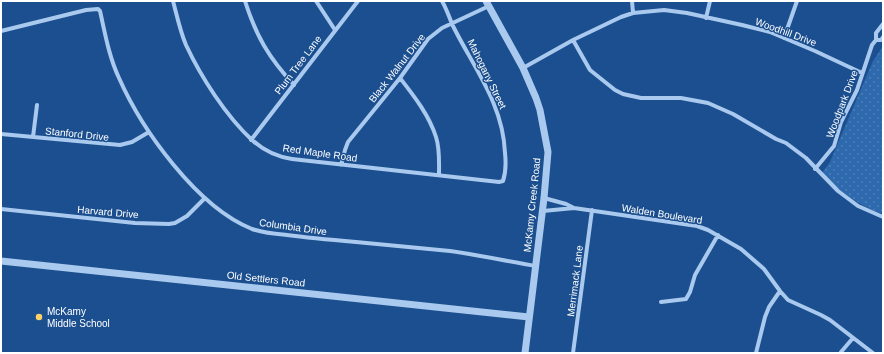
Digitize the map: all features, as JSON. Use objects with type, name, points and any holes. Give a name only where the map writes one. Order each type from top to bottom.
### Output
[{"type":"street","name":"Red Maple Road","points":[[173,1],[186,44],[209,87],[235,122],[251,140],[267,151],[284,158],[499,182],[503,180]]},
{"type":"street","points":[[245,1],[257,31],[277,67],[294,84]]},
{"type":"street","points":[[316,1],[335,30]]},
{"type":"street","name":"Plum Tree Lane","points":[[251,140],[358,1]]},
{"type":"street","name":"Mahogany Street","points":[[442,1],[452,24],[494,102],[504,136],[506,161],[503,180]]},
{"type":"street","points":[[632,1],[633,13]]},
{"type":"street","points":[[706,18],[710,1]]},
{"type":"street","points":[[784,38],[797,1]]},
{"type":"street","name":"Black Walnut Drive","points":[[342,165],[348,142],[400,78],[428,39],[442,28],[488,4]]},
{"type":"street","name":"McKamy Creek Road","points":[[488,4],[523,68],[540,110],[547,145],[548,166],[525,353]]},
{"type":"street","name":"Columbia Drive","points":[[1,31],[86,10],[98,9],[100,11],[119,78],[149,132],[173,164],[205,198],[240,223],[252,229],[265,232],[451,251],[536,266]]},
{"type":"street","name":"Woodhill Drive","points":[[523,68],[573,40],[620,17],[633,13],[664,10],[687,13],[770,32],[862,73]]},
{"type":"street","name":"Woodpark Drive","points":[[815,170],[834,146],[841,122],[857,90],[872,45],[876,40],[876,33],[883,24]]},
{"type":"street","points":[[876,40],[881,40],[883,37]]},
{"type":"street","points":[[573,40],[590,70],[615,90],[641,98],[681,98],[708,103],[719,107],[776,139],[786,143],[806,158],[815,170],[838,191],[858,206],[883,217]]},
{"type":"street","points":[[400,78],[421,107],[436,138],[439,153],[440,175]]},
{"type":"street","points":[[33,137],[36,105]]},
{"type":"street","name":"Stanford Drive","points":[[1,134],[120,145],[132,142],[149,132]]},
{"type":"street","name":"Harvard Drive","points":[[1,209],[169,224],[175,223],[187,216],[205,198]]},
{"type":"street","name":"Walden Boulevard","points":[[544,198],[566,204],[574,208]]},
{"type":"street","name":"Walden Boulevard","points":[[543,211],[574,208],[592,210],[697,226],[718,235],[741,249],[764,269],[788,300],[821,315],[873,353]]},
{"type":"street","name":"Merrimack Lane","points":[[573,353],[592,210]]},
{"type":"street","points":[[661,302],[686,299],[690,292],[695,275],[718,235]]},
{"type":"street","name":"Old Settlers Road","points":[[1,261],[529,317]]},
{"type":"street","points":[[756,353],[765,317],[769,307],[780,291]]},
{"type":"street","points":[[840,352],[853,338]]},
{"type":"shaded area","points":[[883,46],[883,214],[857,202],[822,173],[830,162],[873,61]]},
{"type":"place","name":"McKamy Middle School","points":[[39,317]]}]
